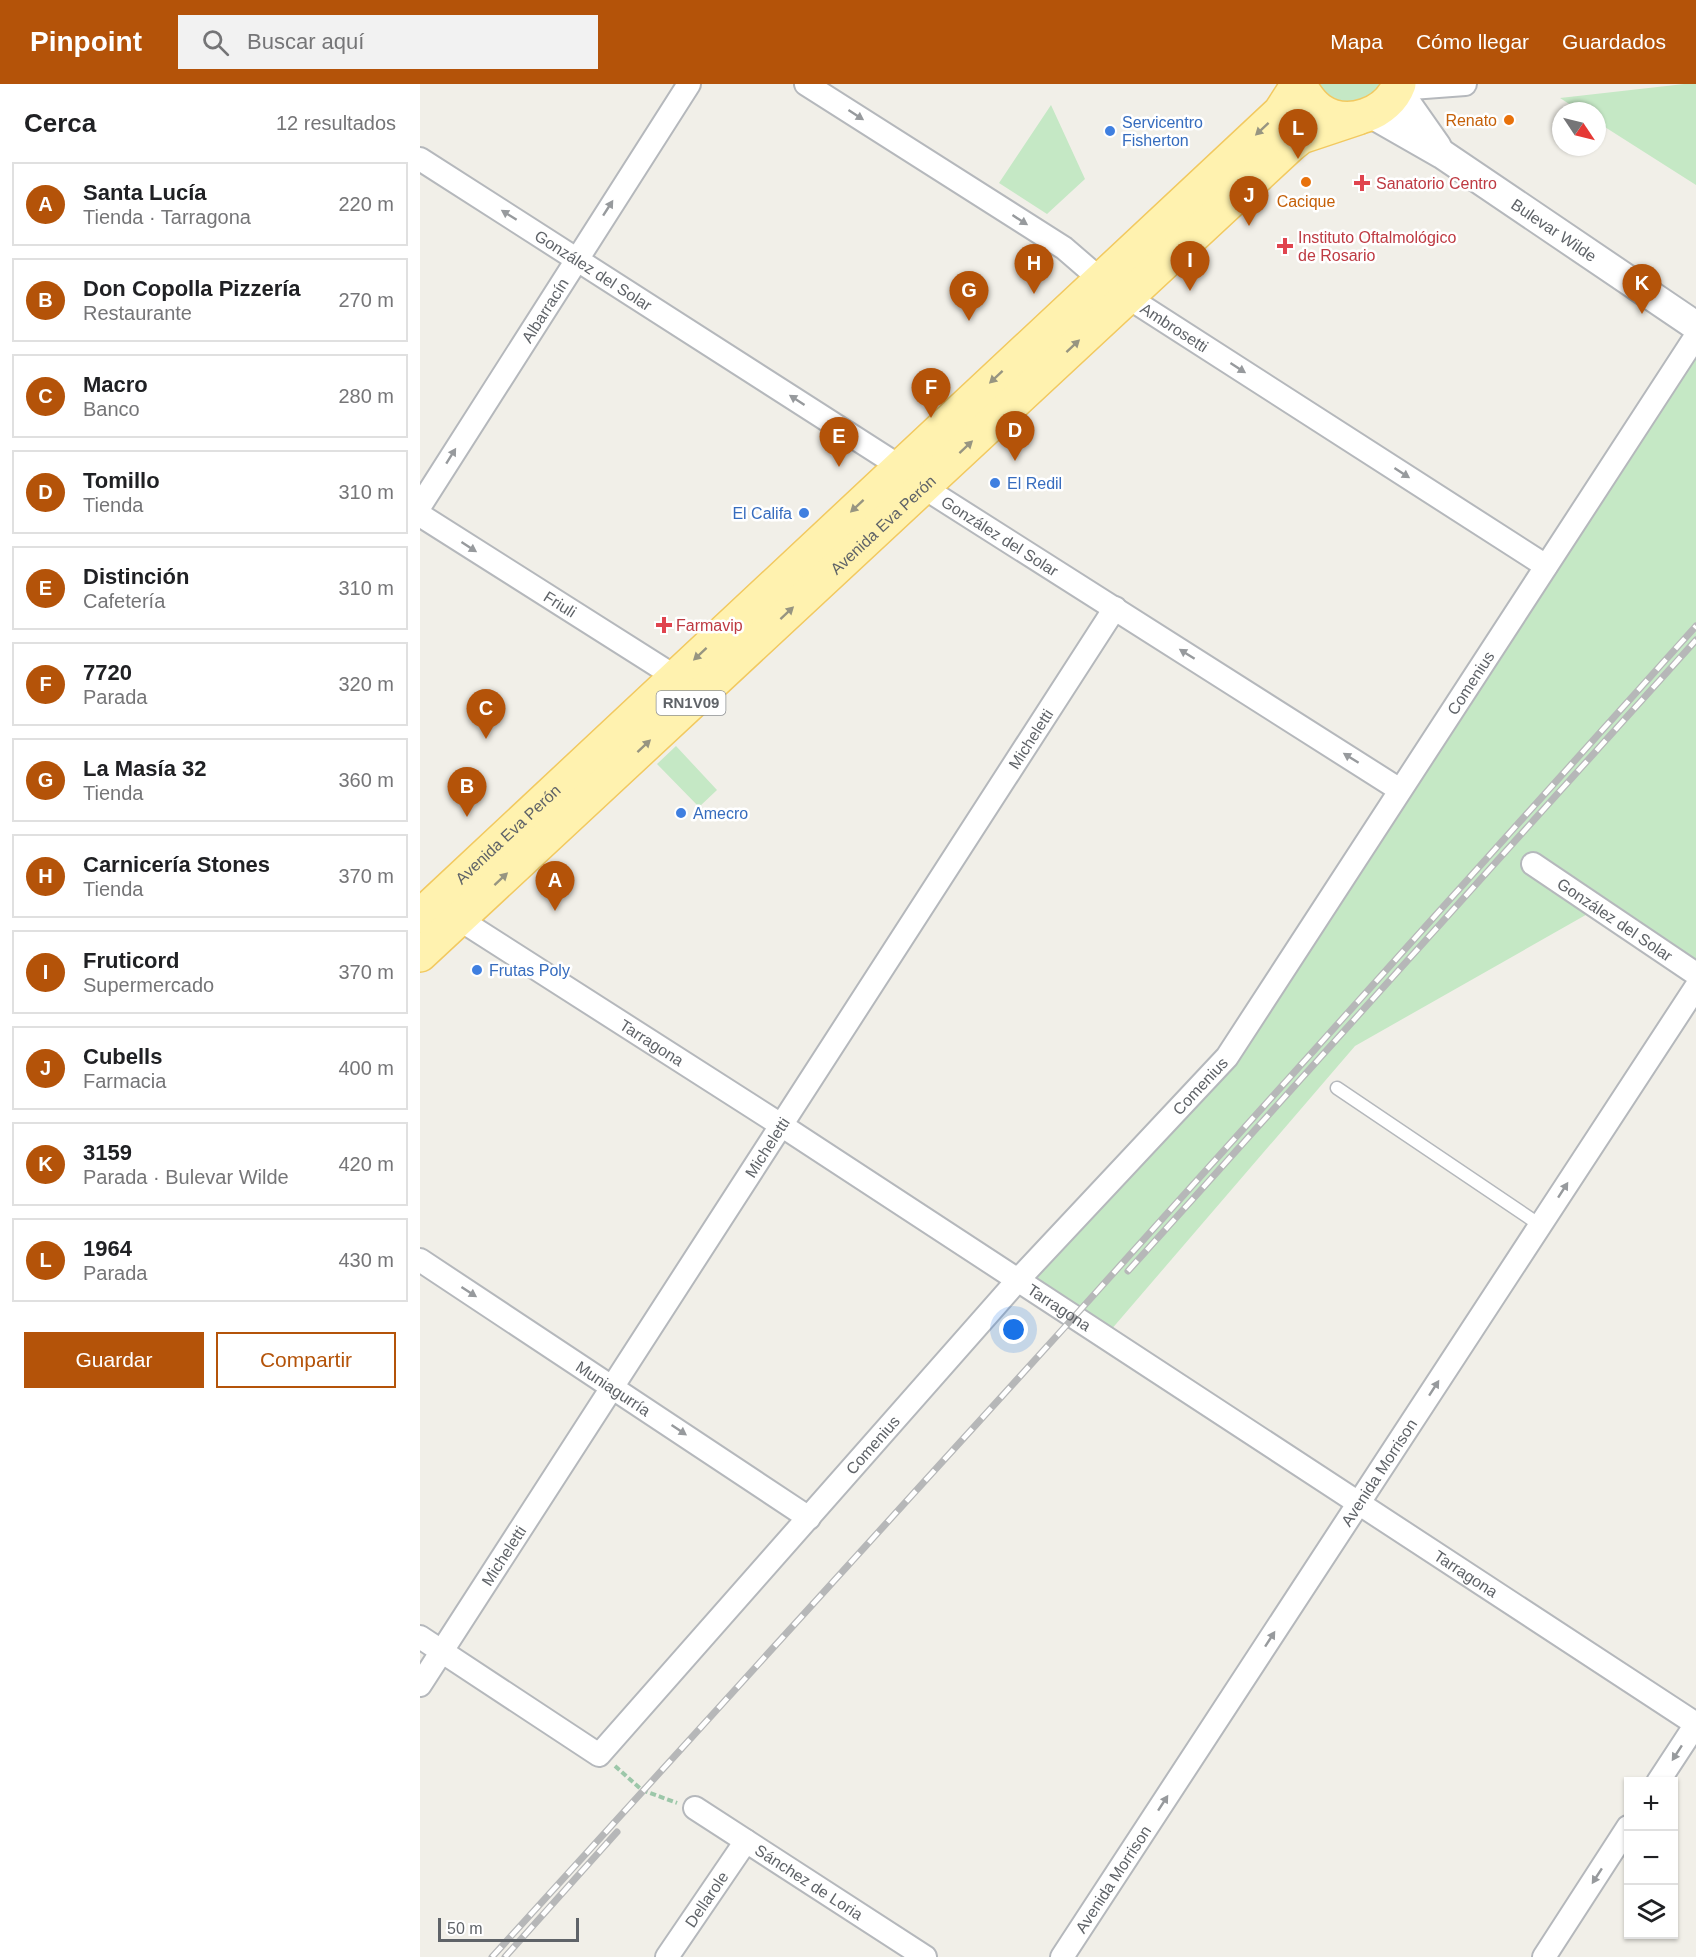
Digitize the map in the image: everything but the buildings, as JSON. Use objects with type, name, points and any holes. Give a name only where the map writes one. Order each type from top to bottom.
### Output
[{"type":"main road","name":"Avenida Eva Perón","points":[[1114,289],[1280,112],[1299,84]]},
{"type":"main road","points":[[1299,84],[1308,99],[1322,111],[1339,118],[1365,116]]},
{"type":"main road","name":"RN1V09","points":[[1365,116],[1387,104],[1398,88]]},
{"type":"main road","name":"Avenida Eva Perón","points":[[420,955],[433,908],[689,685],[1114,289],[1296,141],[1365,116]]},
{"type":"street","name":"Albarracín","points":[[420,506],[576,257],[689,84]]},
{"type":"street","name":"Ambrosetti","points":[[806,84],[1064,248],[1114,289],[1546,566]]},
{"type":"street","points":[[1398,88],[1465,84]]},
{"type":"street","name":"Bulevar Wilde","points":[[1398,88],[1442,154]]},
{"type":"street","name":"Bulevar Wilde","points":[[1365,116],[1442,154],[1696,326]]},
{"type":"street","name":"González del Solar","points":[[420,159],[576,257],[1115,608],[1400,790]]},
{"type":"street","name":"Comenius","points":[[599,1755],[1017,1281],[1227,1057],[1696,336]]},
{"type":"street","name":"Friuli","points":[[420,515],[689,685]]},
{"type":"street","name":"Micheletti","points":[[420,1685],[1115,608]]},
{"type":"street","name":"González del Solar","points":[[1533,864],[1696,974]]},
{"type":"street","name":"Tarragona","points":[[433,908],[781,1125],[1696,1724]]},
{"type":"street","name":"Avenida Morrison","points":[[1062,1957],[1696,987]]},
{"type":"street","name":"Muniagurría","points":[[420,1260],[613,1385],[808,1518]]},
{"type":"street","points":[[420,1637],[599,1755]]},
{"type":"street","points":[[1661,1777],[1696,1724]]},
{"type":"street","name":"Sánchez de Loria","points":[[695,1808],[925,1957]]},
{"type":"street","points":[[1544,1957],[1626,1831]]},
{"type":"street","name":"Dellarole","points":[[667,1957],[746,1841]]},
{"type":"lane","points":[[1337,1088],[1540,1225]]},
{"type":"path","points":[[599,1755],[642,1790],[695,1808]]},
{"type":"green space","points":[[1299,84],[1399,84],[1358,118]]},
{"type":"green space","points":[[1696,84],[1696,185],[1606,128],[1606,102],[1566,102],[1560,98]]},
{"type":"green space","points":[[1051,105],[1085,179],[1047,214],[999,183]]},
{"type":"green space","points":[[1696,336],[1696,974],[1598,908],[1355,1046],[1104,1338],[1018,1281],[1227,1057]]},
{"type":"green space","points":[[676,746],[717,790],[699,807],[657,764]]},
{"type":"railway","points":[[492,1957],[1073,1318],[1696,626]]},
{"type":"railway","points":[[1128,1271],[1696,640]]},
{"type":"railway","points":[[505,1957],[617,1832]]},
{"type":"place","name":"Renato","points":[[1509,120]]},
{"type":"place","name":"Servicentro Fisherton","points":[[1110,131]]},
{"type":"place","name":"1964","points":[[1298,159]]},
{"type":"place","name":"Cacique","points":[[1306,182]]},
{"type":"place","name":"Sanatorio Centro","points":[[1362,183]]},
{"type":"place","name":"Cubells","points":[[1249,226]]},
{"type":"place","name":"Instituto Oftalmológico de Rosario","points":[[1285,246]]},
{"type":"place","name":"Fruticord","points":[[1190,291]]},
{"type":"place","name":"Carnicería Stones","points":[[1034,294]]},
{"type":"place","name":"3159","points":[[1642,314]]},
{"type":"place","name":"La Masía 32","points":[[969,321]]},
{"type":"place","name":"7720","points":[[931,418]]},
{"type":"place","name":"Tomillo","points":[[1015,461]]},
{"type":"place","name":"Distinción","points":[[839,467]]},
{"type":"place","name":"El Redil","points":[[995,483]]},
{"type":"place","name":"El Califa","points":[[804,513]]},
{"type":"place","name":"Farmavip","points":[[664,625]]},
{"type":"place","name":"Macro","points":[[486,739]]},
{"type":"place","name":"Amecro","points":[[681,813]]},
{"type":"place","name":"Don Copolla Pizzería","points":[[467,817]]},
{"type":"place","name":"Santa Lucía","points":[[555,911]]},
{"type":"place","name":"Frutas Poly","points":[[477,970]]}]
